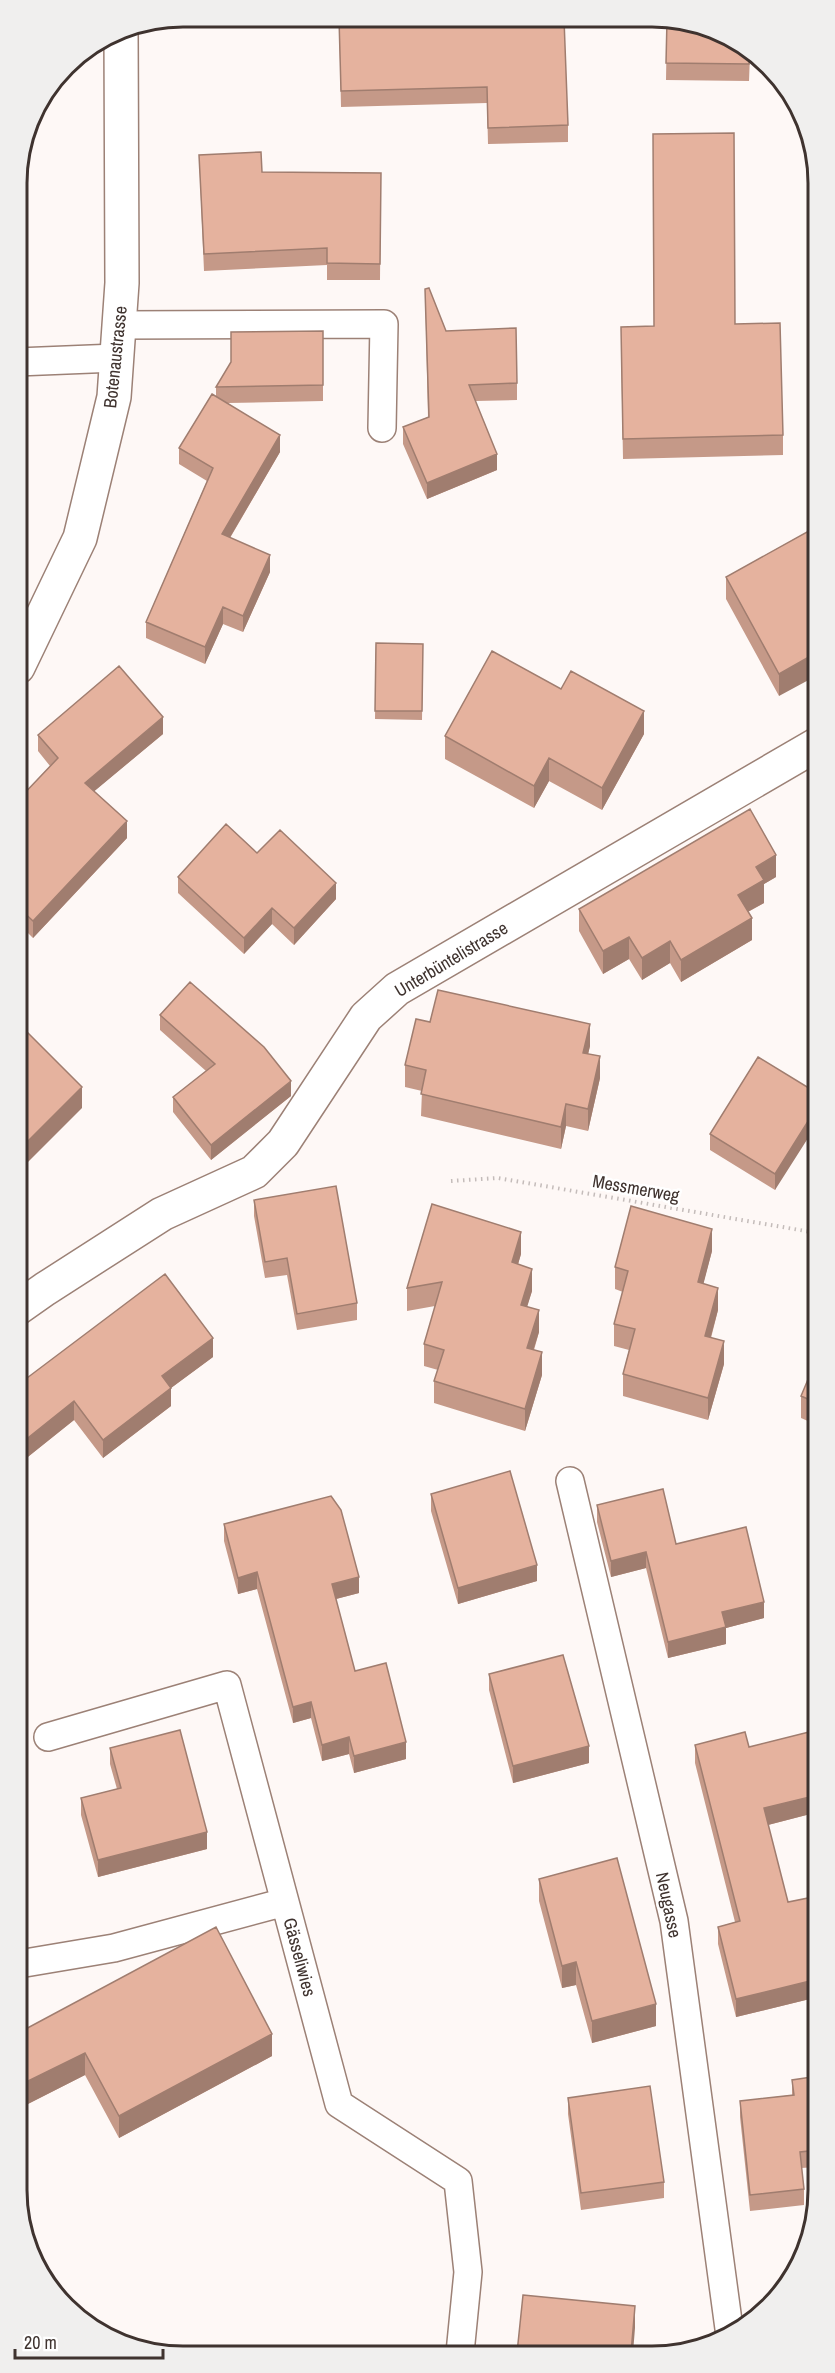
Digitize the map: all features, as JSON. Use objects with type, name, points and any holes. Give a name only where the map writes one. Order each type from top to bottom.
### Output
[{"type":"street","name":"Botenaustrasse","points":[[27,648],[80,538],[114,397],[122,283],[120,40]]},
{"type":"street","name":"Unterbüntelistrasse","points":[[27,1302],[162,1214],[254,1172],[283,1143],[366,1017],[397,989],[808,750]]},
{"type":"lane","points":[[119,325],[384,324],[382,428]]},
{"type":"lane","points":[[27,362],[116,358]]},
{"type":"lane","name":"Neugasse","points":[[570,1481],[674,1922],[729,2326]]},
{"type":"lane","name":"Gässeliwies","points":[[48,1737],[227,1685],[339,2104],[458,2181],[468,2272],[461,2346]]},
{"type":"lane","points":[[27,1963],[114,1948],[285,1902]]},
{"type":"path","name":"Messmerweg","points":[[451,1181],[498,1178],[808,1231]]},
{"type":"building","points":[[339,27],[564,27],[568,125],[488,128],[487,87],[341,91]]},
{"type":"building","points":[[667,28],[702,35],[721,43],[749,61],[749,64],[666,63]]},
{"type":"building","points":[[734,133],[735,324],[780,323],[783,435],[623,439],[621,327],[654,326],[653,134]]},
{"type":"building","points":[[261,152],[262,172],[381,173],[380,264],[327,263],[327,248],[204,254],[199,155]]},
{"type":"building","points":[[429,288],[446,331],[516,328],[517,383],[469,385],[497,454],[427,483],[403,427],[429,417],[425,289]]},
{"type":"building","points":[[323,331],[323,385],[216,387],[231,362],[231,332]]},
{"type":"building","points":[[212,394],[280,435],[222,534],[270,555],[243,616],[223,607],[205,647],[146,622],[213,468],[179,448]]},
{"type":"building","points":[[808,531],[808,658],[779,674],[726,577]]},
{"type":"building","points":[[376,643],[423,644],[422,711],[375,711]]},
{"type":"building","points":[[492,651],[561,689],[571,671],[644,711],[602,788],[549,758],[534,786],[445,736]]},
{"type":"building","points":[[119,666],[163,717],[85,783],[127,821],[33,921],[27,915],[27,791],[58,758],[38,735]]},
{"type":"building","points":[[750,809],[776,855],[756,867],[764,880],[738,895],[752,918],[681,960],[670,941],[642,958],[629,937],[603,951],[579,909]]},
{"type":"building","points":[[226,824],[257,853],[280,830],[336,883],[294,928],[272,908],[244,938],[178,877]]},
{"type":"building","points":[[190,982],[264,1047],[291,1081],[211,1145],[173,1097],[215,1064],[160,1015]]},
{"type":"building","points":[[438,990],[590,1024],[583,1053],[600,1056],[588,1109],[566,1104],[561,1127],[421,1094],[426,1070],[405,1065],[416,1019],[430,1022]]},
{"type":"building","points":[[27,1032],[82,1087],[27,1142]]},
{"type":"building","points":[[758,1057],[808,1088],[808,1121],[775,1174],[710,1134]]},
{"type":"building","points":[[336,1186],[357,1303],[297,1314],[287,1258],[265,1262],[254,1200]]},
{"type":"building","points":[[432,1204],[521,1232],[512,1262],[532,1269],[521,1305],[539,1310],[527,1348],[542,1352],[525,1409],[434,1381],[444,1350],[424,1344],[442,1282],[407,1288]]},
{"type":"building","points":[[631,1206],[712,1229],[698,1282],[718,1288],[705,1336],[724,1341],[708,1398],[623,1374],[635,1329],[614,1324],[628,1271],[615,1267]]},
{"type":"building","points":[[165,1274],[213,1338],[162,1376],[171,1388],[103,1440],[74,1401],[27,1439],[27,1378]]},
{"type":"building","points":[[808,1379],[808,1399],[801,1396]]},
{"type":"building","points":[[510,1471],[537,1565],[458,1588],[431,1494]]},
{"type":"building","points":[[663,1489],[676,1544],[746,1527],[764,1602],[722,1612],[726,1627],[668,1642],[646,1552],[611,1561],[597,1505]]},
{"type":"building","points":[[331,1496],[341,1510],[359,1577],[332,1584],[355,1671],[386,1663],[406,1742],[354,1756],[349,1737],[322,1745],[311,1702],[293,1707],[257,1572],[238,1578],[224,1524]]},
{"type":"building","points":[[563,1655],[589,1746],[513,1766],[489,1674]]},
{"type":"building","points":[[180,1730],[207,1832],[98,1860],[81,1798],[121,1788],[110,1748]]},
{"type":"building","points":[[745,1732],[749,1747],[808,1732],[808,1797],[764,1808],[788,1902],[808,1898],[808,1981],[736,1999],[718,1927],[740,1921],[695,1745]]},
{"type":"building","points":[[617,1858],[656,2004],[592,2021],[576,1962],[562,1966],[539,1879]]},
{"type":"building","points":[[216,1927],[272,2034],[119,2116],[85,2053],[27,2082],[27,2028]]},
{"type":"building","points":[[808,2078],[808,2151],[800,2152],[804,2189],[750,2195],[740,2101],[794,2095],[792,2080]]},
{"type":"building","points":[[650,2086],[664,2182],[581,2193],[568,2098]]},
{"type":"building","points":[[523,2295],[635,2306],[632,2346],[518,2346]]}]
